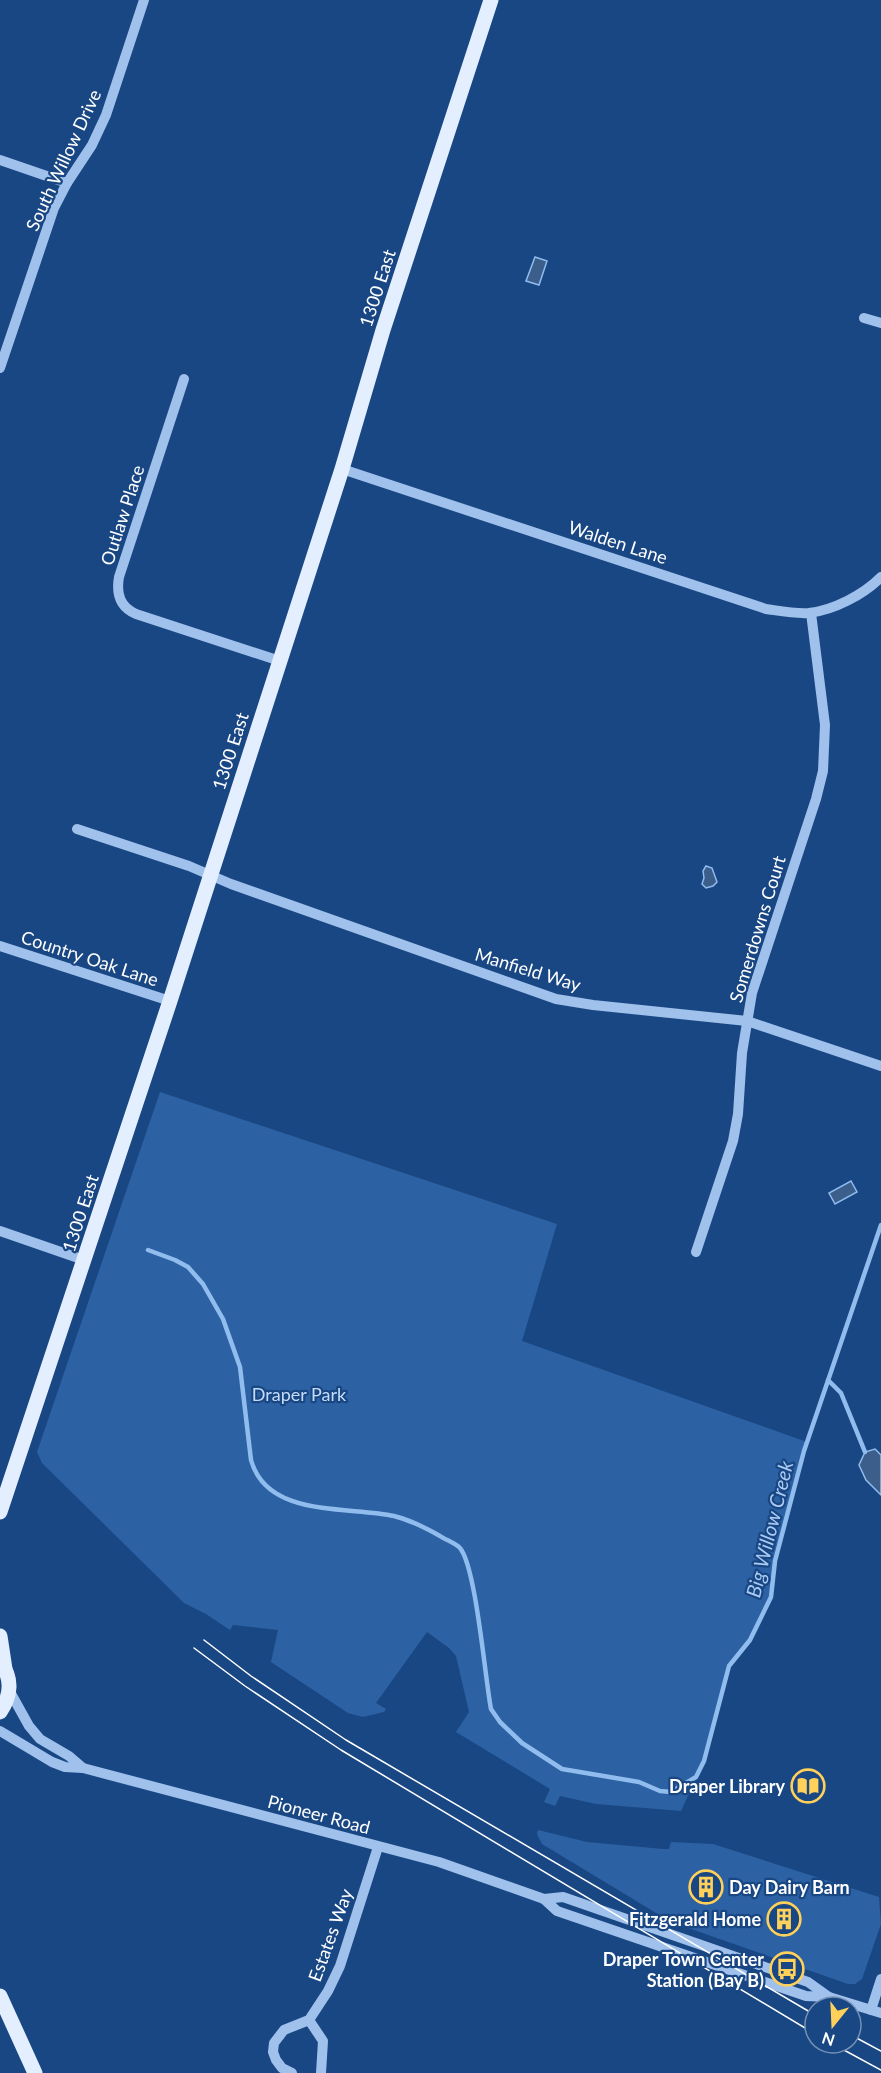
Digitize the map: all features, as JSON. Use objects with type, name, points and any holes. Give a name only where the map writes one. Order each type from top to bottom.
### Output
[{"type":"main road","name":"1300 East","points":[[0,1512],[170,1001],[342,468],[383,330],[491,0]]},
{"type":"main road","points":[[0,1636],[3,1666],[9,1679],[6,1704],[0,1712]]},
{"type":"main road","points":[[0,1996],[35,2073]]},
{"type":"street","name":"South Willow Drive","points":[[0,368],[4,341],[58,200],[84,159],[106,116],[144,0]]},
{"type":"street","points":[[0,160],[67,183]]},
{"type":"street","points":[[864,318],[881,323]]},
{"type":"street","name":"Outlaw Place","points":[[184,379],[119,577],[117,585],[120,601],[124,607],[136,614],[280,661]]},
{"type":"street","name":"Walden Lane","points":[[342,468],[766,609],[811,613],[847,600],[881,577]]},
{"type":"street","name":"Somerdowns Court","points":[[696,1252],[733,1141],[738,1114],[742,1053],[752,993],[816,799],[823,771],[825,725],[811,613]]},
{"type":"street","name":"Manfield Way","points":[[77,829],[189,866],[556,999],[747,1021],[881,1066]]},
{"type":"street","name":"Country Oak Lane","points":[[0,946],[170,1001]]},
{"type":"street","points":[[0,1231],[84,1260]]},
{"type":"street","name":"Pioneer Road","points":[[9,1690],[29,1726],[40,1739],[69,1756],[83,1768]]},
{"type":"street","name":"Pioneer Road","points":[[0,1731],[52,1762],[65,1767],[83,1768],[439,1862],[544,1899],[557,1911],[803,1995]]},
{"type":"street","name":"Estates Way","points":[[309,2020],[328,1991],[340,1966],[378,1847]]},
{"type":"street","name":"Pioneer Road","points":[[544,1899],[563,1897],[808,1982],[826,1995]]},
{"type":"street","points":[[876,2012],[881,1979]]},
{"type":"street","points":[[292,2073],[282,2068],[276,2060],[273,2052],[274,2043],[284,2030],[309,2020],[323,2041],[321,2073]]},
{"type":"green space","name":"Draper Park","points":[[160,1092],[557,1224],[522,1341],[807,1442],[775,1561],[771,1597],[750,1640],[729,1666],[704,1761],[681,1811],[596,1804],[560,1796],[555,1806],[544,1802],[550,1789],[456,1732],[469,1712],[456,1656],[427,1632],[376,1703],[386,1709],[384,1712],[363,1717],[348,1713],[271,1662],[278,1630],[233,1625],[230,1630],[184,1603],[42,1463],[37,1452]]},
{"type":"green space","points":[[538,1830],[587,1842],[663,1849],[669,1849],[671,1842],[713,1844],[879,1897],[881,1924],[862,1979],[855,1984],[848,1984],[671,1922],[542,1844],[537,1834]]},
{"type":"shaded area","points":[[535,257],[547,261],[539,285],[526,281]]},
{"type":"shaded area","points":[[706,866],[712,868],[717,882],[706,888],[702,884],[703,871]]},
{"type":"shaded area","points":[[851,1181],[857,1192],[835,1204],[829,1193]]},
{"type":"shaded area","points":[[875,1449],[881,1455],[881,1495],[866,1480],[859,1465],[865,1452]]},
{"type":"waterway","name":"Big Willow Creek","points":[[148,1250],[188,1267],[203,1284],[223,1319],[240,1367],[251,1460],[260,1479],[274,1492],[291,1501],[311,1506],[394,1516],[424,1527],[458,1546],[466,1559],[471,1577],[491,1709],[500,1722],[522,1743],[562,1769],[639,1782],[660,1791],[671,1792],[696,1777],[704,1761],[729,1666],[750,1640],[771,1597],[775,1561],[804,1451],[881,1225]]},
{"type":"waterway","points":[[828,1380],[841,1393],[865,1452]]},
{"type":"tram line","points":[[204,1640],[251,1676],[346,1740],[803,2008]]},
{"type":"tram line","points":[[194,1648],[245,1686],[341,1750],[803,2027]]},
{"type":"tram line","points":[[863,2041],[881,2051]]},
{"type":"tram line","points":[[853,2055],[881,2070]]},
{"type":"place","name":"Draper Library","points":[[808,1786]]},
{"type":"place","name":"Day Dairy Barn","points":[[706,1887]]},
{"type":"place","name":"Fitzgerald Home","points":[[784,1919]]},
{"type":"place","name":"Draper Town Center Station (Bay B)","points":[[787,1969]]}]
